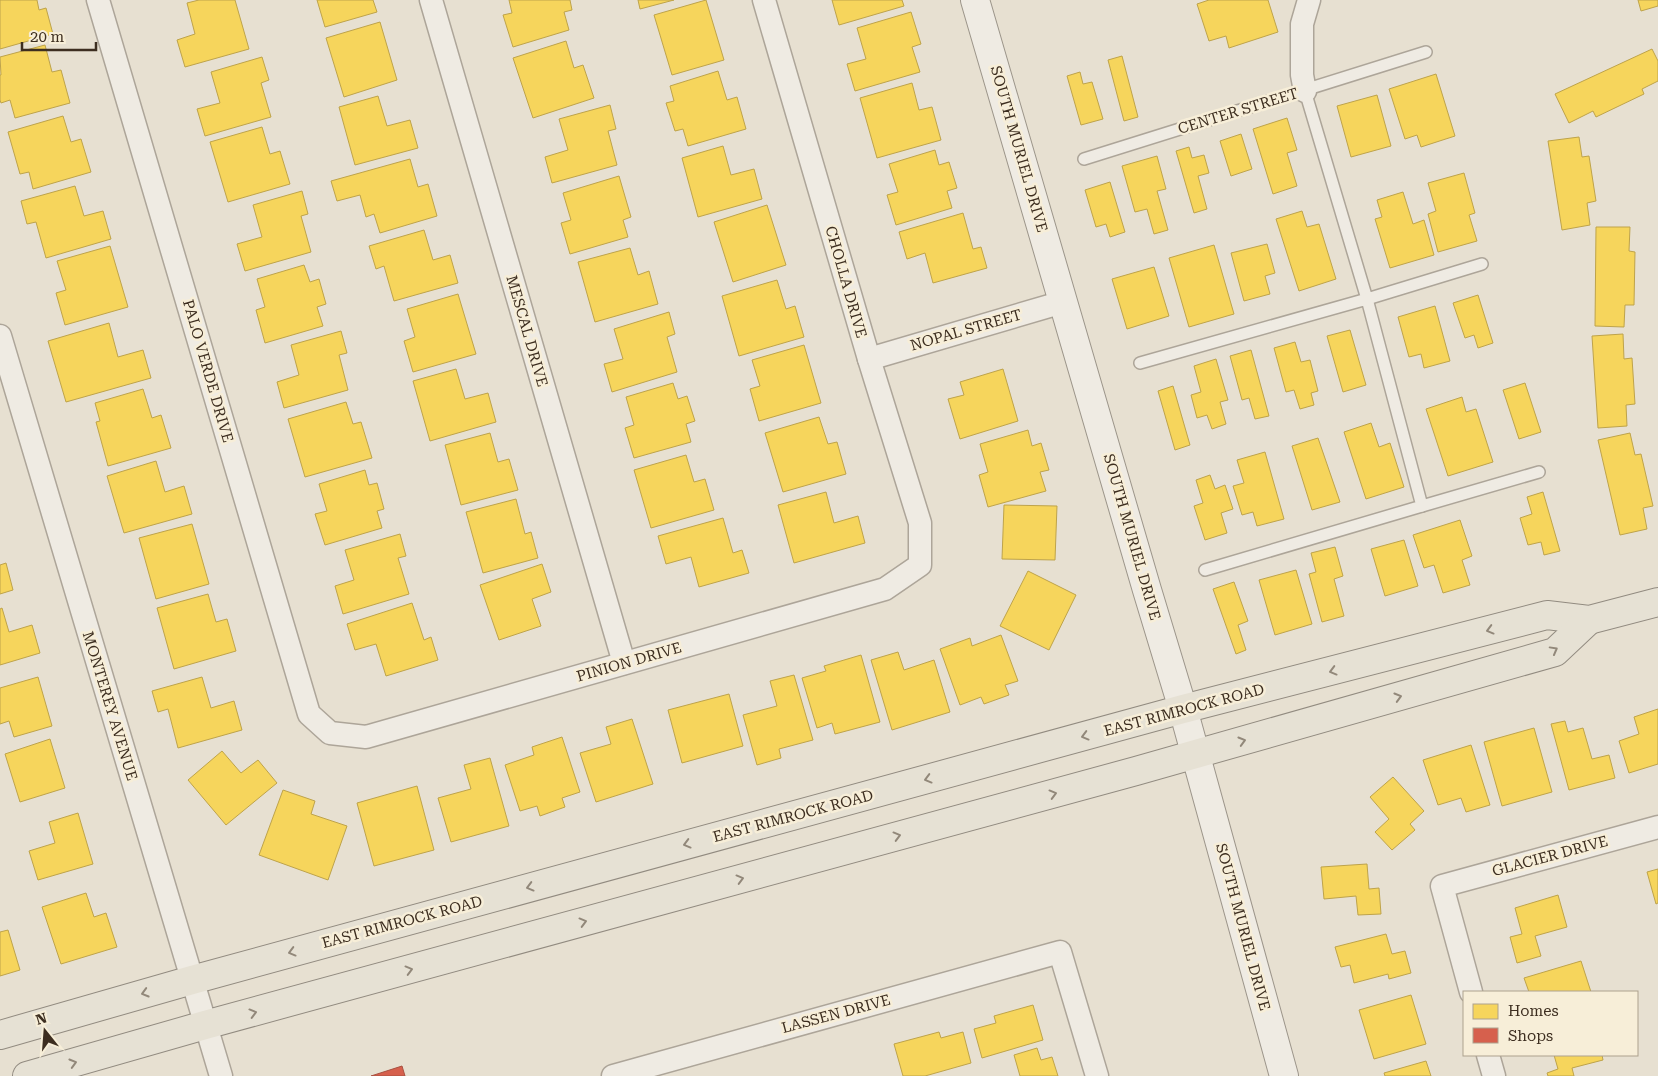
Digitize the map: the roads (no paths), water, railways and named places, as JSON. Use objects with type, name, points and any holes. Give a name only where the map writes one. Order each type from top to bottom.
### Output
[{"type":"main road","name":"SOUTH MURIEL DRIVE","points":[[975,0],[1183,710],[1284,1076]]},
{"type":"main road","name":"EAST RIMROCK ROAD","points":[[0,1035],[192,980],[1183,710],[1548,615],[1589,620],[1658,602]]},
{"type":"main road","name":"EAST RIMROCK ROAD","points":[[26,1076],[1195,754],[1555,652],[1589,620]]},
{"type":"street","name":"PALO VERDE DRIVE","points":[[98,0],[309,714],[330,733]]},
{"type":"street","name":"MESCAL DRIVE","points":[[431,0],[624,663]]},
{"type":"street","name":"CHOLLA DRIVE","points":[[764,0],[869,359],[920,523],[920,565]]},
{"type":"street","name":"CENTER STREET","points":[[1304,91],[1302,75],[1302,24],[1309,0]]},
{"type":"street","name":"NOPAL STREET","points":[[869,359],[1063,302]]},
{"type":"street","name":"MONTEREY AVENUE","points":[[0,336],[220,1076]]},
{"type":"street","name":"PINION DRIVE","points":[[330,733],[366,737],[884,589],[920,565]]},
{"type":"street","name":"GLACIER DRIVE","points":[[1471,991],[1442,886],[1658,827]]},
{"type":"street","name":"LASSEN DRIVE","points":[[613,1076],[1060,952],[1097,1076]]},
{"type":"street","points":[[1488,1056],[1494,1076]]},
{"type":"lane","points":[[1422,506],[1367,299],[1304,91],[1426,52]]},
{"type":"lane","name":"CENTER STREET","points":[[1084,159],[1304,91]]},
{"type":"lane","points":[[1140,363],[1367,299],[1482,264]]},
{"type":"lane","points":[[1205,570],[1539,472]]}]
